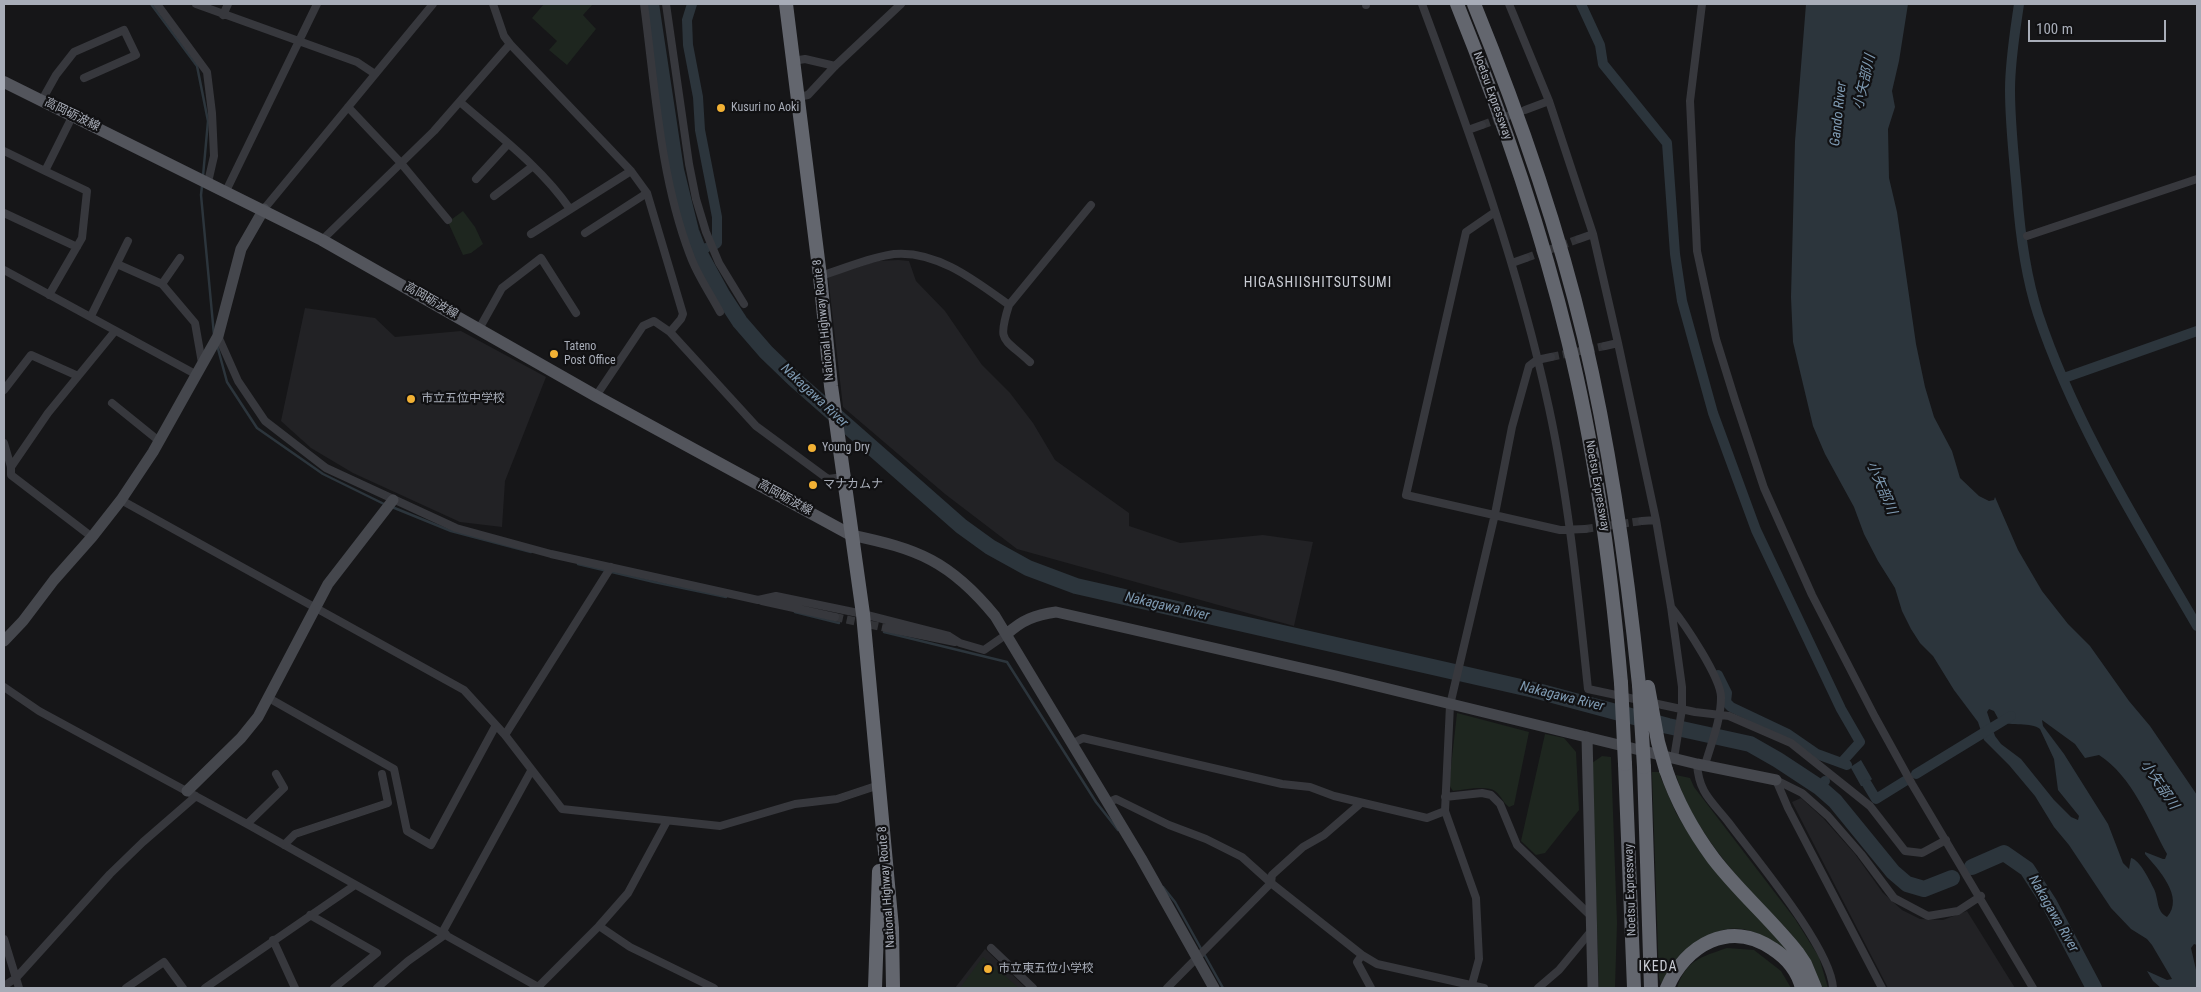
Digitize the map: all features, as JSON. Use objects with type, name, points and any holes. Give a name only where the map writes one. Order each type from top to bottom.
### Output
[{"type":"highway","name":"National Highway Route 8","points":[[786,4],[820,276],[831,386],[863,614],[892,928],[893,988]]},
{"type":"highway","name":"Noetsu Expressway","points":[[1456,4],[1499,114],[1527,195],[1568,340],[1584,410],[1610,573],[1621,683],[1634,988]]},
{"type":"highway","name":"Noetsu Expressway","points":[[1474,4],[1513,104],[1564,261],[1584,338],[1632,577],[1643,686],[1651,988]]},
{"type":"highway","points":[[1643,686],[1666,770],[1678,801],[1700,839],[1724,871],[1797,952],[1805,964],[1815,988]]},
{"type":"highway","points":[[1625,764],[1627,956],[1625,988]]},
{"type":"highway","name":"National Highway Route 8","points":[[875,988],[879,863],[879,785]]},
{"type":"highway","points":[[1667,988],[1679,965],[1689,954],[1714,940],[1729,936],[1757,940],[1779,953],[1796,972],[1802,988]]},
{"type":"main road","name":"高岡砺波線","points":[[4,82],[264,209],[322,240],[596,396],[851,535]]},
{"type":"street","points":[[157,4],[207,72],[212,113],[214,156],[208,182]]},
{"type":"street","points":[[196,4],[356,62],[375,74]]},
{"type":"street","points":[[223,15],[228,4]]},
{"type":"street","points":[[226,191],[317,4]]},
{"type":"street","points":[[4,641],[23,622],[54,580],[92,537],[121,500],[159,441],[218,336],[241,249],[264,209],[433,4]]},
{"type":"street","points":[[493,4],[496,6],[504,36],[510,44],[631,171],[646,193],[683,314],[670,332]]},
{"type":"street","points":[[644,4],[667,173],[677,219],[690,257],[720,312]]},
{"type":"street","points":[[666,4],[689,164],[696,199],[718,263],[744,304]]},
{"type":"street","points":[[798,97],[808,95],[835,66],[901,4]]},
{"type":"street","points":[[1422,4],[1468,130],[1512,263],[1549,408],[1571,531],[1588,689],[1717,719],[1729,716],[1791,743],[1870,806],[1905,851],[1922,853],[1946,840]]},
{"type":"street","points":[[1509,4],[1549,102],[1593,234],[1618,343],[1656,520],[1682,687],[1682,712],[1674,758]]},
{"type":"street","points":[[1702,4],[1690,101],[1697,251],[1719,348],[1764,488],[1812,595],[1875,717],[2034,988]]},
{"type":"street","points":[[42,100],[56,75],[74,52],[124,30],[136,55],[84,78]]},
{"type":"street","points":[[322,240],[434,131],[510,44]]},
{"type":"street","points":[[793,61],[805,59],[835,66]]},
{"type":"street","points":[[460,102],[558,190],[570,209]]},
{"type":"street","points":[[1525,110],[1549,102]]},
{"type":"street","points":[[348,107],[400,162],[448,220]]},
{"type":"street","points":[[46,171],[72,115]]},
{"type":"street","points":[[1468,130],[1482,125]]},
{"type":"street","points":[[476,179],[508,144]]},
{"type":"street","points":[[4,151],[87,190],[82,238],[49,295]]},
{"type":"street","points":[[494,196],[533,166]]},
{"type":"street","points":[[531,234],[631,171]]},
{"type":"street","points":[[2027,236],[2197,178]]},
{"type":"street","points":[[585,233],[646,193]]},
{"type":"street","points":[[1030,362],[1004,339],[1001,332],[1009,305],[1091,205]]},
{"type":"street","points":[[1494,212],[1466,232],[1406,495],[1560,530],[1571,531],[1586,528]]},
{"type":"street","points":[[4,213],[77,247]]},
{"type":"street","points":[[1578,240],[1593,234]]},
{"type":"street","points":[[91,316],[128,241]]},
{"type":"street","points":[[820,276],[895,254],[920,257],[952,266],[1009,305]]},
{"type":"street","points":[[162,284],[180,258]]},
{"type":"street","points":[[479,329],[502,288],[541,258],[576,313]]},
{"type":"street","points":[[1512,263],[1526,258]]},
{"type":"street","points":[[118,264],[162,284],[194,323],[200,369]]},
{"type":"street","points":[[4,270],[91,316],[115,331],[200,369]]},
{"type":"street","points":[[596,396],[643,326],[654,321],[670,332],[756,426],[828,478],[843,477]]},
{"type":"street","points":[[11,467],[48,413],[115,331]]},
{"type":"street","points":[[218,336],[238,381],[265,421],[326,468],[393,500],[456,528],[551,554],[835,617]]},
{"type":"street","points":[[1606,346],[1618,343]]},
{"type":"street","points":[[4,390],[31,355],[78,376]]},
{"type":"street","points":[[1472,986],[1479,959],[1476,898],[1445,812],[1450,705],[1495,514],[1512,427],[1528,366],[1537,360],[1551,357]]},
{"type":"street","points":[[112,404],[159,441]]},
{"type":"street","points":[[4,443],[11,467],[11,475],[92,537]]},
{"type":"street","points":[[121,500],[464,690],[496,725],[562,809],[720,826],[795,804],[837,799],[879,785]]},
{"type":"street","points":[[4,986],[16,978],[110,874],[191,794],[241,738],[258,716],[328,584],[393,500]]},
{"type":"street","points":[[1642,521],[1656,520]]},
{"type":"street","points":[[851,535],[894,544],[935,560],[979,597],[1007,634],[1198,957],[1214,988]]},
{"type":"street","points":[[504,735],[611,567]]},
{"type":"street","points":[[758,600],[776,596],[863,614],[948,636],[960,643]]},
{"type":"street","points":[[1671,607],[1686,625],[1711,669],[1722,696],[1712,743],[1701,765],[1698,780],[1703,791],[1812,937],[1827,963],[1833,988]]},
{"type":"street","points":[[886,628],[960,643],[984,650],[1022,621],[1036,615],[1056,612],[1336,676],[1701,765],[1776,780],[1802,793],[1828,816],[1861,854],[1894,898],[1928,916],[1958,911],[1981,896]]},
{"type":"street","points":[[4,687],[39,711],[247,824],[539,988],[628,893],[668,821]]},
{"type":"street","points":[[274,701],[394,769],[407,832],[430,845],[496,725]]},
{"type":"street","points":[[1587,737],[1593,988]]},
{"type":"street","points":[[1072,744],[1083,738],[1282,784],[1310,786],[1334,796],[1428,818],[1445,812]]},
{"type":"street","points":[[378,988],[408,961],[444,934],[531,771]]},
{"type":"street","points":[[247,824],[284,788],[276,774]]},
{"type":"street","points":[[284,845],[294,834],[388,803],[382,774]]},
{"type":"street","points":[[1776,780],[1788,808],[1882,988]]},
{"type":"street","points":[[1445,797],[1482,793],[1490,795],[1500,804],[1516,845],[1591,916]]},
{"type":"street","points":[[1107,803],[1116,798],[1169,825],[1221,846],[1242,857],[1270,883],[1362,955],[1377,964],[1484,988]]},
{"type":"street","points":[[1167,988],[1270,883],[1272,875],[1303,847],[1324,835],[1361,803]]},
{"type":"street","points":[[205,988],[355,885]]},
{"type":"street","points":[[310,915],[378,953],[334,988]]},
{"type":"street","points":[[599,926],[630,947],[698,985],[714,988]]},
{"type":"street","points":[[1538,988],[1559,970],[1592,930]]},
{"type":"street","points":[[4,939],[19,988]]},
{"type":"street","points":[[273,940],[295,988]]},
{"type":"street","points":[[991,948],[1033,988]]},
{"type":"street","points":[[1362,955],[1357,962],[1371,988]]},
{"type":"street","points":[[126,988],[164,962],[183,988]]},
{"type":"shaded area","points":[[544,4],[593,4],[583,15],[596,29],[567,65],[549,50],[557,41],[532,18]]},
{"type":"shaded area","points":[[463,211],[475,227],[483,244],[471,253],[463,255],[448,222]]},
{"type":"shaded area","points":[[878,261],[909,261],[916,281],[945,311],[982,365],[1010,393],[1033,423],[1055,460],[1129,513],[1129,526],[1180,543],[1263,535],[1313,542],[1294,626],[1017,549],[945,494],[843,407],[828,276]]},
{"type":"shaded area","name":"市立五位中学校","points":[[305,308],[375,318],[395,337],[461,331],[546,377],[505,481],[502,527],[460,522],[353,473],[311,448],[281,421]]},
{"type":"shaded area","points":[[1457,713],[1529,732],[1514,805],[1509,807],[1491,789],[1481,788],[1453,791],[1449,785]]},
{"type":"shaded area","points":[[1545,734],[1564,738],[1576,752],[1579,810],[1545,853],[1536,855],[1521,841]]},
{"type":"shaded area","points":[[1602,756],[1611,757],[1617,923],[1615,988],[1599,988],[1592,763]]},
{"type":"shaded area","points":[[1652,772],[1661,772],[1660,776],[1676,813],[1700,852],[1784,946],[1789,955],[1759,934],[1740,929],[1729,929],[1705,937],[1687,949],[1672,964],[1661,984],[1659,978]]},
{"type":"shaded area","points":[[1676,775],[1690,778],[1694,787],[1795,919],[1819,957],[1828,988],[1819,988],[1811,962],[1799,943],[1722,858],[1691,810]]},
{"type":"shaded area","points":[[1801,798],[1823,818],[1855,854],[1883,893],[1902,910],[1920,919],[1943,920],[1967,911],[2015,988],[1888,988],[1792,802]]},
{"type":"shaded area","points":[[1727,948],[1754,950],[1781,971],[1791,988],[1677,988],[1690,965],[1702,957]]},
{"type":"shaded area","name":"市立東五位小学校","points":[[985,949],[1026,988],[955,988]]},
{"type":"shaded area","name":"市立東五位小学校","points":[[983,957],[1019,988],[960,988]]},
{"type":"water","points":[[1806,4],[1908,4],[1892,91],[1895,107],[1888,129],[1889,178],[1897,212],[1916,344],[1925,387],[1934,417],[1952,451],[1960,478],[1979,496],[1989,501],[1994,500],[1995,497],[2018,550],[2042,591],[2068,624],[2090,646],[2129,701],[2150,726],[2197,795],[2197,945],[2194,944],[2191,948],[2197,974],[2197,988],[2161,988],[2153,981],[2147,971],[2167,980],[2172,979],[2152,945],[2147,939],[2131,929],[2111,908],[2069,845],[2054,827],[2035,796],[2009,765],[1984,740],[1978,722],[1954,690],[1933,656],[1920,643],[1911,629],[1902,611],[1895,588],[1878,561],[1864,534],[1854,507],[1825,454],[1813,426],[1793,342],[1791,297],[1795,141]],"holes":[[[1989,709],[1994,711],[2000,722],[2040,729],[2054,759],[2058,790],[2079,816],[2078,820],[2071,817],[2054,800],[2021,759],[2001,744],[1995,736],[1987,712]],[[2042,720],[2075,744],[2085,758],[2099,755],[2111,764],[2139,800],[2167,854],[2165,859],[2163,859],[2145,852],[2168,884],[2171,892],[2172,909],[2167,917],[2161,912],[2156,893],[2138,863],[2131,858],[2129,869],[2123,863],[2108,824],[2064,754],[2043,726]]]},
{"type":"water","points":[[1861,760],[1872,779],[1865,786],[1861,786],[1851,768],[1846,767],[1847,764],[1852,766]]},
{"type":"waterway","points":[[151,4],[197,66],[208,121],[203,176]]},
{"type":"waterway","name":"Nakagawa River","points":[[651,4],[676,170],[691,231],[699,252],[723,296],[740,322],[766,352],[794,379],[961,526],[990,547],[1028,568],[1076,586],[1534,690],[1668,726],[1750,744],[1819,787],[1835,801],[1893,872],[1907,884],[1924,889],[1952,878]]},
{"type":"waterway","points":[[692,4],[687,20],[688,45],[698,97],[700,130],[717,217],[717,243],[714,245]]},
{"type":"waterway","points":[[1581,4],[1600,45],[1603,64],[1667,143],[1675,254],[1682,301],[1713,413],[1756,530],[1841,709],[1860,742],[1842,762]]},
{"type":"waterway","points":[[2019,4],[2011,68],[2011,116],[2022,238],[2026,269],[2033,299],[2053,355],[2089,435],[2131,513],[2197,626]]},
{"type":"waterway","points":[[202,186],[201,195],[214,335]]},
{"type":"waterway","name":"Nakagawa River","points":[[699,252],[706,248]]},
{"type":"waterway","points":[[2064,378],[2197,331]]},
{"type":"waterway","points":[[217,345],[227,382],[257,428],[323,474],[384,504]]},
{"type":"waterway","points":[[392,507],[451,531],[531,552]]},
{"type":"waterway","points":[[578,564],[726,597]]},
{"type":"waterway","points":[[795,612],[839,623]]},
{"type":"waterway","points":[[884,632],[1007,662],[1096,802],[1118,830]]},
{"type":"waterway","points":[[1718,675],[1727,693],[1726,702],[1731,707],[1788,734],[1817,754],[1847,765]]},
{"type":"waterway","points":[[1916,774],[2011,716]]},
{"type":"waterway","points":[[1819,787],[1825,781]]},
{"type":"waterway","points":[[1867,784],[1876,799],[1905,781]]},
{"type":"waterway","name":"Nakagawa River","points":[[1972,867],[2004,853],[2027,869],[2049,903],[2094,988]]},
{"type":"waterway","points":[[1163,887],[1175,902],[1223,988]]},
{"type":"tunnel","points":[[1482,125],[1519,112]]},
{"type":"tunnel","points":[[1526,258],[1579,239]]},
{"type":"tunnel","points":[[1551,357],[1605,346]]},
{"type":"tunnel","points":[[1585,529],[1642,521]]},
{"type":"tunnel","points":[[835,617],[886,628]]},
{"type":"place","name":"Kusuri no Aoki","points":[[721,108]]},
{"type":"place","name":"Tateno Post Office","points":[[554,354]]},
{"type":"place","name":"市立五位中学校","points":[[411,399]]},
{"type":"place","name":"Young Dry","points":[[812,448]]},
{"type":"place","name":"マナカムナ","points":[[813,485]]},
{"type":"place","name":"市立東五位小学校","points":[[988,969]]},
{"type":"district","name":"HIGASHIISHITSUTSUMI","points":[[1318,283]]},
{"type":"district","name":"IKEDA","points":[[1658,967]]},
{"type":"water label","name":"小矢部川","points":[[1865,82]]},
{"type":"water label","name":"Gando River","points":[[1839,114]]},
{"type":"water label","name":"小矢部川","points":[[1881,488]]},
{"type":"water label","name":"小矢部川","points":[[2159,785]]}]
